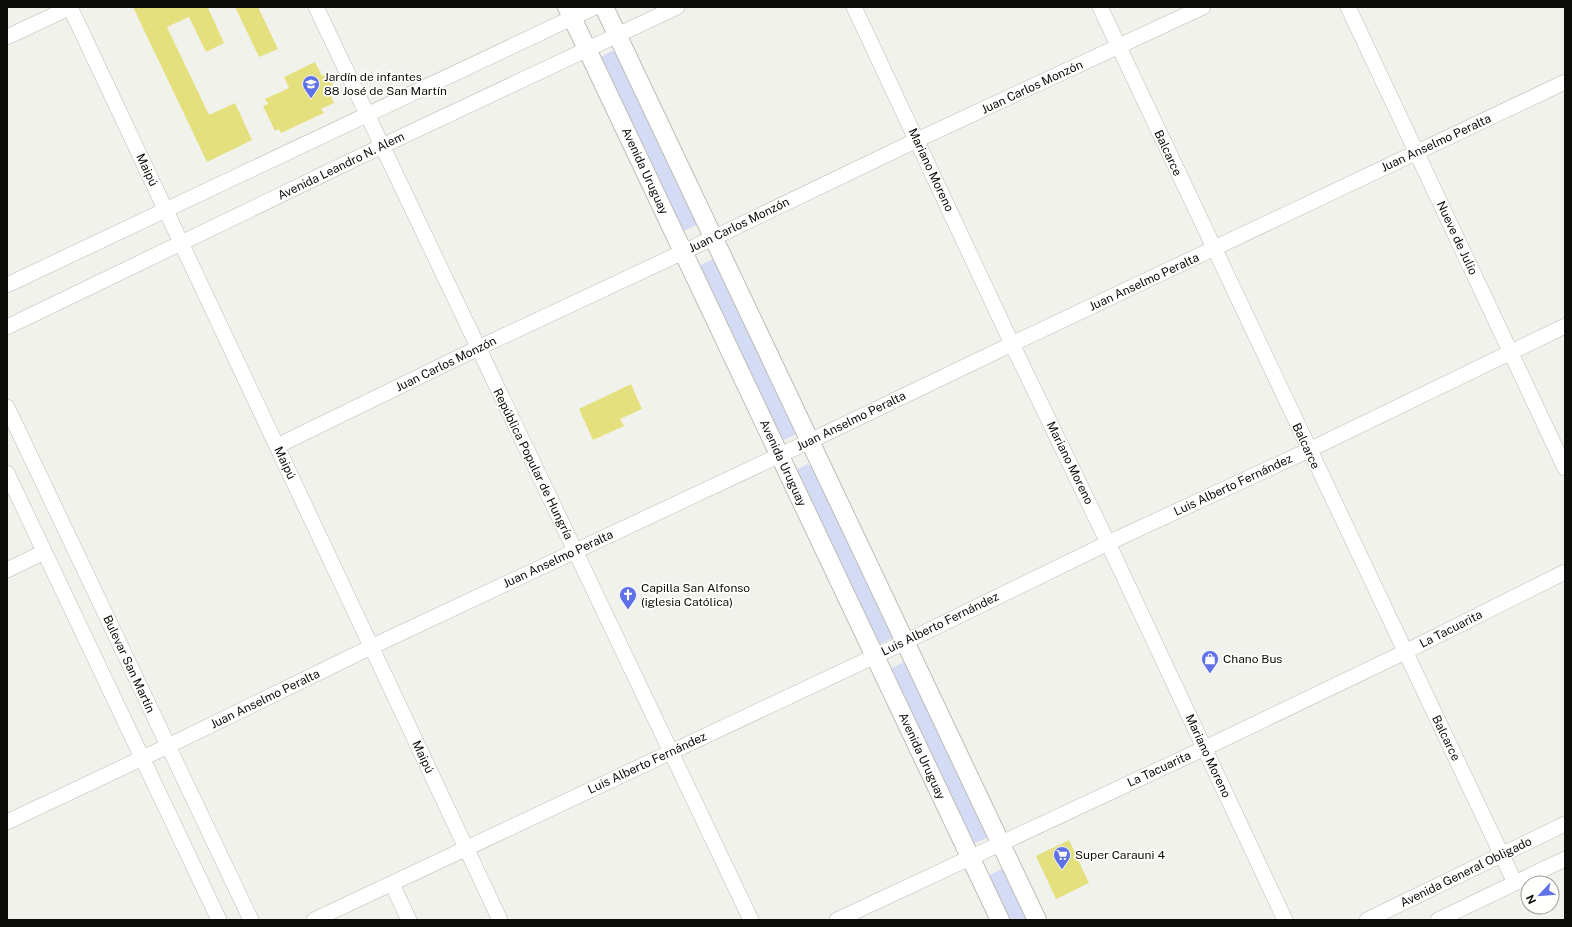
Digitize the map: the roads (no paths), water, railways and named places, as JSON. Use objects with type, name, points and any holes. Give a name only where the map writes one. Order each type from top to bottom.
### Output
[{"type":"street","points":[[7,37],[70,7]]},
{"type":"street","name":"Maipú","points":[[70,7],[500,920]]},
{"type":"street","name":"República Popular de Hungría","points":[[316,7],[751,920]]},
{"type":"street","points":[[7,285],[367,116],[570,13],[595,7]]},
{"type":"street","points":[[604,7],[1037,920]]},
{"type":"street","name":"Avenida Leandro N. Alem","points":[[7,327],[382,146],[677,7]]},
{"type":"street","name":"Mariano Moreno","points":[[854,7],[1285,920]]},
{"type":"street","name":"Balcarce","points":[[1100,7],[1515,883]]},
{"type":"street","name":"Juan Carlos Monzón","points":[[277,446],[478,348],[714,238],[917,140],[1203,7]]},
{"type":"street","name":"Nueve de Julio","points":[[1348,7],[1565,468]]},
{"type":"street","name":"Avenida Uruguay","points":[[570,13],[1000,920]]},
{"type":"street","name":"Juan Anselmo Peralta","points":[[7,822],[372,647],[810,441],[1565,82]]},
{"type":"street","name":"Luis Alberto Fernández","points":[[314,920],[905,642],[1108,543],[1309,450],[1510,351],[1565,326]]},
{"type":"street","name":"Bulevar San Martín","points":[[7,408],[251,920]]},
{"type":"street","points":[[7,473],[219,920]]},
{"type":"street","points":[[7,570],[44,552]]},
{"type":"street","name":"La Tacuarita","points":[[837,920],[1205,748],[1405,652],[1565,572]]},
{"type":"street","name":"Avenida General Obligado","points":[[1367,920],[1565,824]]},
{"type":"street","points":[[1438,920],[1565,859]]},
{"type":"street","points":[[392,884],[409,920]]},
{"type":"place","name":"Jardín de infantes 88 José de San Martín","points":[[311,99]]},
{"type":"place","name":"Capilla San Alfonso (iglesia Católica)","points":[[628,610]]},
{"type":"place","name":"Chano Bus","points":[[1210,674]]},
{"type":"place","name":"Super Carauni 4","points":[[1062,870]]}]
